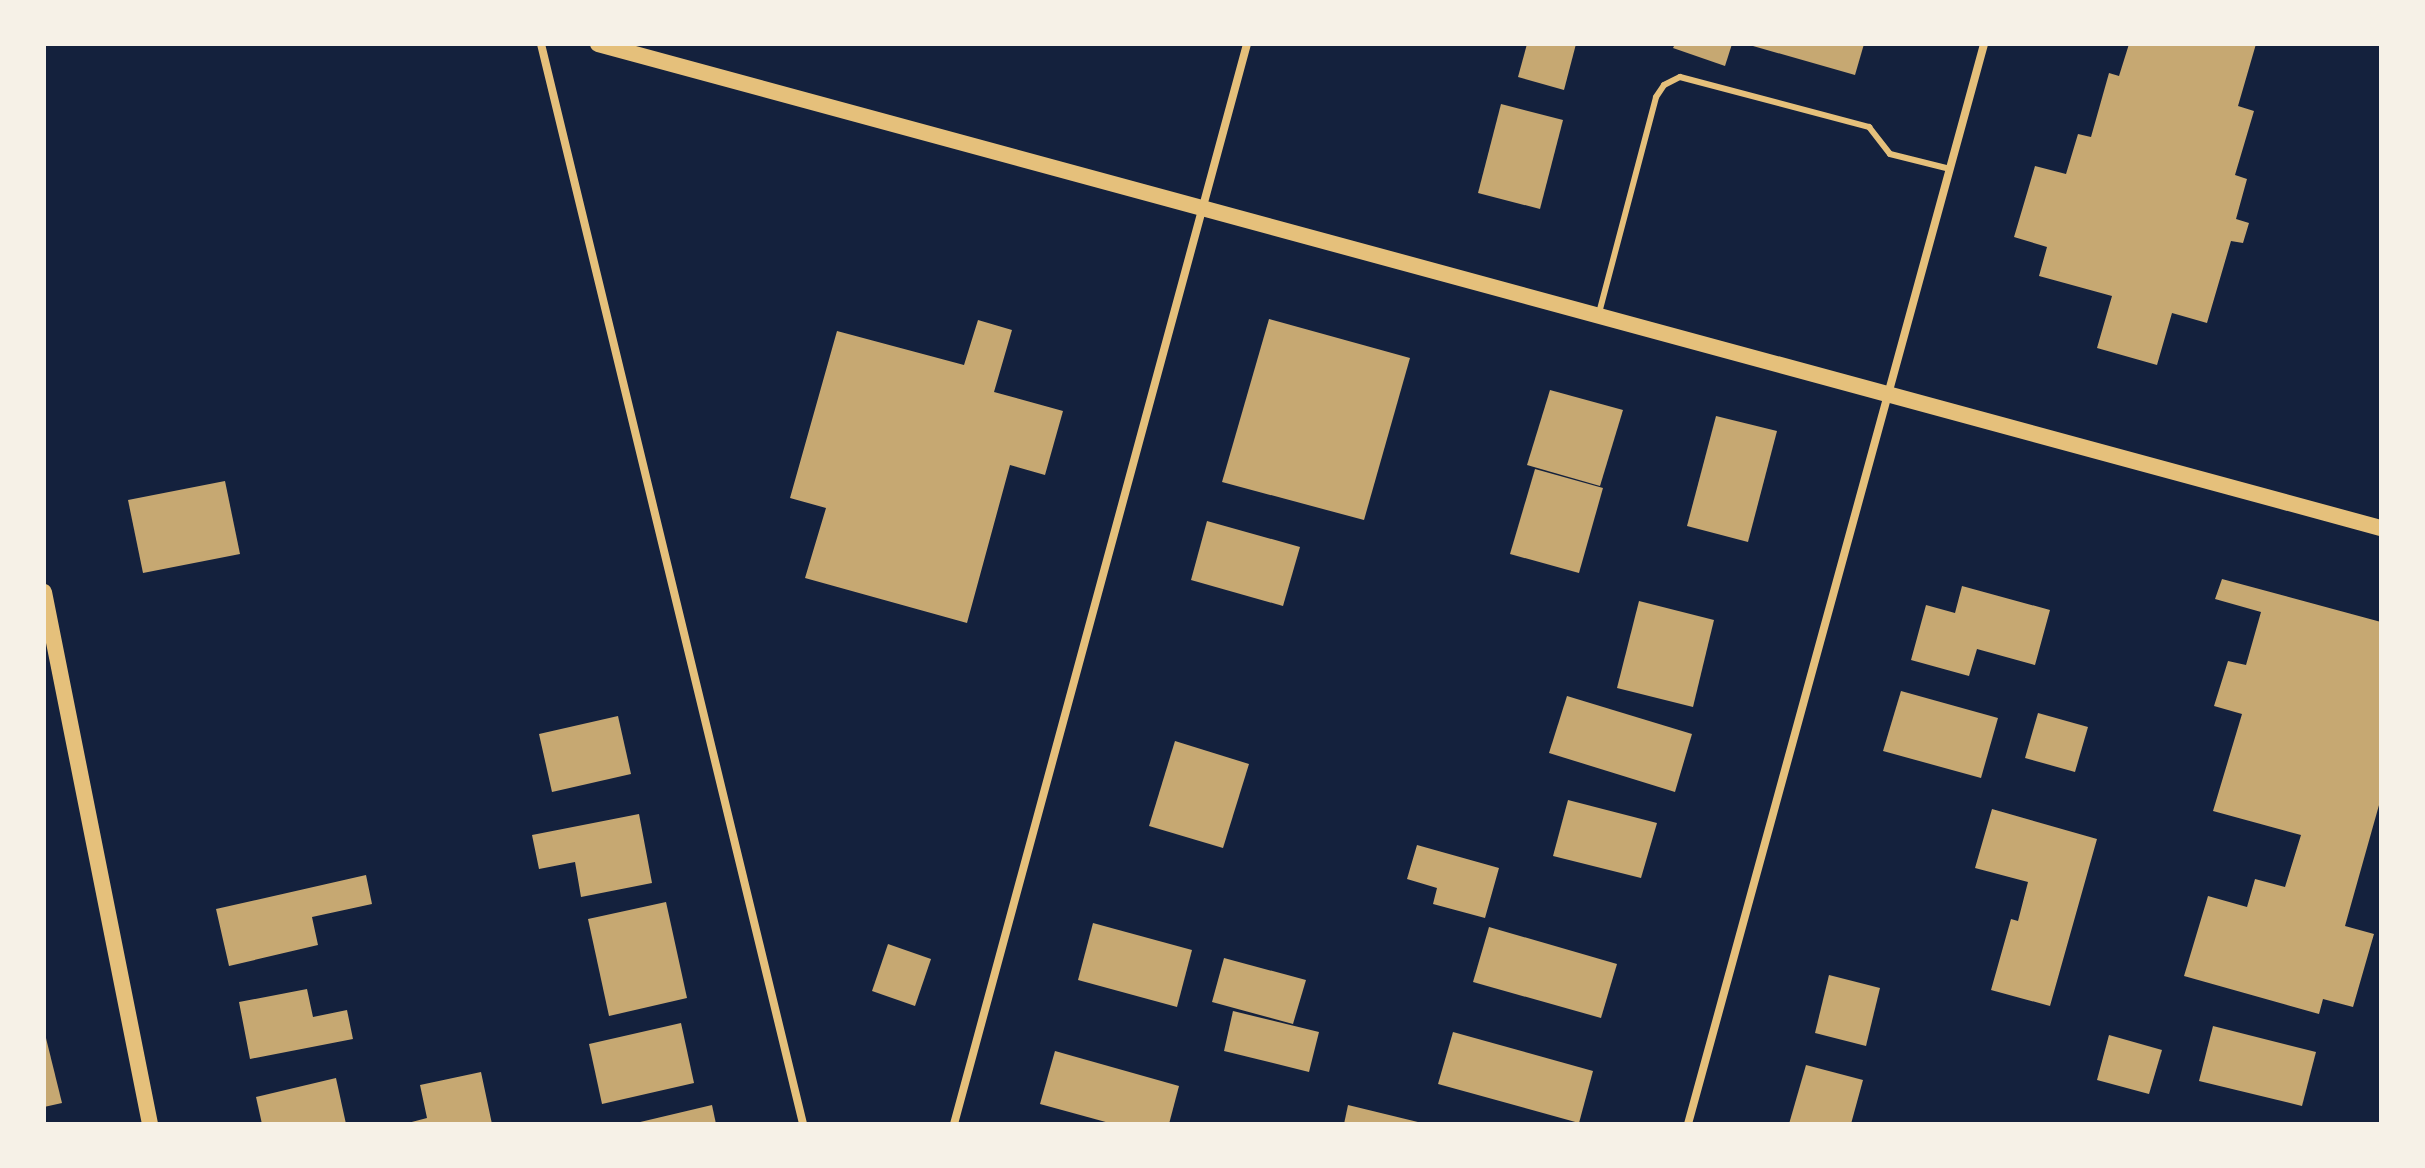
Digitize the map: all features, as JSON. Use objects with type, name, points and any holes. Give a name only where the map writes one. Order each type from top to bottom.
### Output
[{"type":"main road","points":[[598,44],[2381,528]]},
{"type":"main road","points":[[44,592],[150,1124]]},
{"type":"street","points":[[541,44],[803,1124]]},
{"type":"street","points":[[954,1124],[1247,44]]},
{"type":"street","points":[[1688,1124],[1984,44]]},
{"type":"lane","points":[[1598,316],[1656,97],[1664,85],[1680,77],[1869,127],[1890,154],[1950,169]]},
{"type":"building","points":[[1527,44],[1576,44],[1564,90],[1518,77]]},
{"type":"building","points":[[1675,44],[1732,44],[1725,66],[1673,48]]},
{"type":"building","points":[[1746,44],[1864,44],[1855,75]]},
{"type":"building","points":[[2129,44],[2256,44],[2238,106],[2254,111],[2235,175],[2247,179],[2236,219],[2249,223],[2243,243],[2231,241],[2207,323],[2172,313],[2157,365],[2097,348],[2112,296],[2039,276],[2047,247],[2014,237],[2035,166],[2066,174],[2078,134],[2091,137],[2109,73],[2119,76]]},
{"type":"building","points":[[1501,104],[1563,120],[1540,209],[1478,193]]},
{"type":"building","points":[[1269,319],[1410,358],[1364,520],[1222,482]]},
{"type":"building","points":[[978,320],[1012,330],[994,392],[1063,411],[1045,475],[1010,465],[967,623],[805,578],[826,508],[790,498],[837,331],[964,365]]},
{"type":"building","points":[[1550,390],[1623,410],[1600,486],[1527,465]]},
{"type":"building","points":[[1716,416],[1777,431],[1748,542],[1687,526]]},
{"type":"building","points":[[1535,469],[1603,488],[1579,573],[1510,554]]},
{"type":"building","points":[[225,481],[240,554],[143,573],[128,500]]},
{"type":"building","points":[[1207,521],[1300,547],[1283,606],[1191,580]]},
{"type":"building","points":[[2222,579],[2381,622],[2381,798],[2345,926],[2374,934],[2353,1007],[2323,999],[2319,1014],[2184,976],[2208,896],[2247,907],[2255,879],[2285,887],[2301,835],[2213,811],[2242,714],[2214,706],[2228,661],[2246,665],[2261,612],[2215,599]]},
{"type":"building","points":[[1962,586],[2050,610],[2035,665],[1977,649],[1969,676],[1911,660],[1926,605],[1955,613]]},
{"type":"building","points":[[1639,601],[1714,620],[1693,707],[1617,688]]},
{"type":"building","points":[[1901,691],[1998,718],[1981,778],[1883,751]]},
{"type":"building","points":[[1567,696],[1692,734],[1675,792],[1549,753]]},
{"type":"building","points":[[2038,713],[2088,727],[2075,772],[2025,758]]},
{"type":"building","points":[[618,716],[631,774],[552,792],[539,734]]},
{"type":"building","points":[[1175,741],[1249,764],[1223,848],[1149,826]]},
{"type":"building","points":[[1568,800],[1657,823],[1641,878],[1553,856]]},
{"type":"building","points":[[1992,809],[2097,839],[2050,1006],[1991,990],[2011,919],[2018,921],[2028,882],[1975,868]]},
{"type":"building","points":[[639,814],[652,883],[581,897],[575,862],[539,869],[532,835]]},
{"type":"building","points":[[1417,845],[1499,868],[1485,918],[1433,904],[1437,888],[1407,879]]},
{"type":"building","points":[[366,875],[372,904],[312,917],[318,945],[229,966],[216,909]]},
{"type":"building","points":[[666,902],[687,998],[609,1016],[588,919]]},
{"type":"building","points":[[1093,923],[1192,950],[1177,1007],[1078,980]]},
{"type":"building","points":[[1489,927],[1617,964],[1601,1018],[1473,982]]},
{"type":"building","points":[[888,944],[931,959],[915,1006],[872,991]]},
{"type":"building","points":[[1224,958],[1306,980],[1293,1024],[1212,1002]]},
{"type":"building","points":[[1829,975],[1880,988],[1866,1046],[1815,1033]]},
{"type":"building","points":[[307,989],[313,1017],[347,1010],[353,1039],[250,1059],[239,1002]]},
{"type":"building","points":[[1233,1011],[1319,1032],[1309,1072],[1224,1051]]},
{"type":"building","points":[[681,1023],[694,1083],[602,1104],[589,1044]]},
{"type":"building","points":[[2213,1026],[2316,1052],[2302,1106],[2199,1081]]},
{"type":"building","points":[[44,1030],[62,1103],[44,1107]]},
{"type":"building","points":[[1453,1032],[1593,1071],[1579,1123],[1438,1084]]},
{"type":"building","points":[[2109,1035],[2162,1050],[2149,1094],[2097,1080]]},
{"type":"building","points":[[1055,1051],[1179,1086],[1169,1124],[1113,1124],[1040,1104]]},
{"type":"building","points":[[1806,1065],[1863,1080],[1851,1124],[1789,1124]]},
{"type":"building","points":[[481,1072],[492,1124],[404,1124],[427,1118],[420,1085]]},
{"type":"building","points":[[336,1078],[346,1124],[262,1124],[256,1097]]},
{"type":"building","points":[[712,1105],[716,1124],[636,1124],[636,1123]]},
{"type":"building","points":[[1348,1105],[1422,1123],[1422,1124],[1344,1124]]}]
